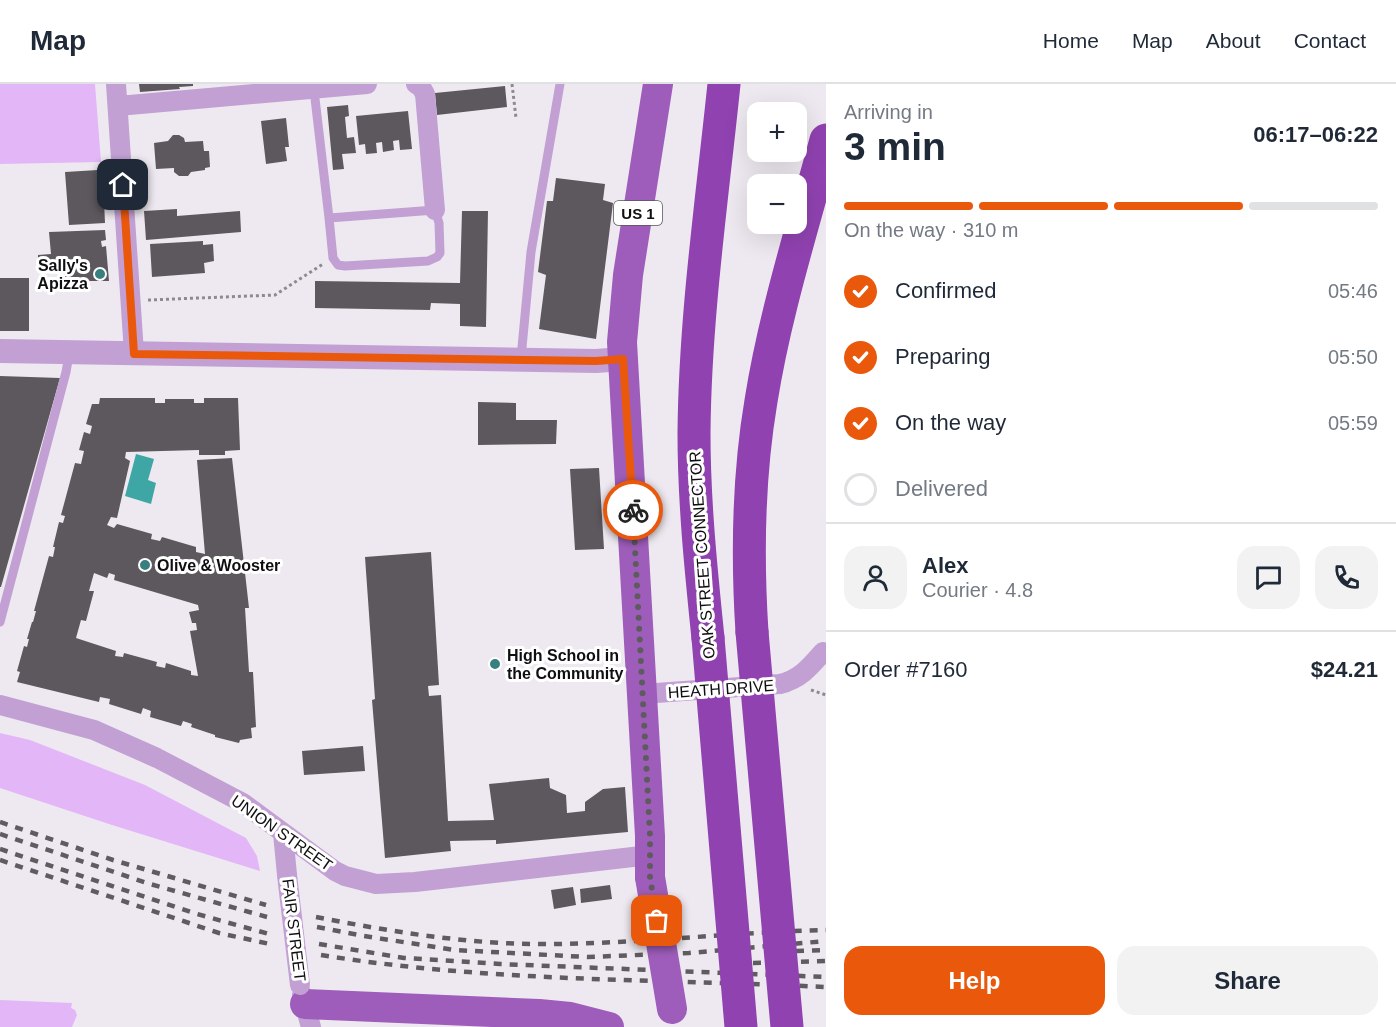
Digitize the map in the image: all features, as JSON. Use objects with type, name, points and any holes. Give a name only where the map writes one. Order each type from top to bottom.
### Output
[{"type":"highway","name":"OAK STREET CONNECTOR","points":[[724,84],[704,274],[695,402],[697,524],[741,1027]]},
{"type":"highway","points":[[787,1027],[748,579],[749,519],[758,420],[774,336],[826,141]]},
{"type":"main road","name":"US 1","points":[[658,84],[628,275],[623,318],[623,359],[650,866],[671,1018]]},
{"type":"main road","points":[[305,1005],[539,1014],[570,1017],[609,1027]]},
{"type":"street","points":[[116,84],[134,354]]},
{"type":"street","points":[[118,106],[367,84]]},
{"type":"street","points":[[416,84],[425,94],[435,210]]},
{"type":"street","points":[[0,351],[596,361],[623,359]]},
{"type":"street","name":"HEATH DRIVE","points":[[642,694],[794,681],[811,666],[824,647]]},
{"type":"street","name":"UNION STREET","points":[[0,705],[94,730],[122,741],[243,804],[334,871],[356,880],[376,884],[650,866]]},
{"type":"street","name":"FAIR STREET","points":[[283,833],[305,1005]]},
{"type":"lane","points":[[521,359],[531,252],[560,84]]},
{"type":"lane","points":[[314,90],[333,258],[338,265],[433,259],[441,248],[439,223],[435,210],[329,218]]},
{"type":"lane","points":[[0,622],[66,372],[69,352]]},
{"type":"path","points":[[512,84],[516,118]]},
{"type":"path","points":[[148,300],[275,295],[333,258]]},
{"type":"shaded area","points":[[0,84],[95,84],[101,162],[0,164]]},
{"type":"shaded area","points":[[0,733],[30,740],[145,785],[246,838],[257,856],[260,871],[0,788]]},
{"type":"shaded area","points":[[0,1000],[72,1003],[71,1008],[77,1015],[72,1027],[0,1027]]},
{"type":"water","points":[[136,454],[154,459],[148,480],[156,483],[151,504],[125,496]]},
{"type":"building","points":[[139,84],[193,84],[193,86],[140,92]]},
{"type":"building","points":[[505,86],[507,107],[437,115],[435,93]]},
{"type":"building","points":[[348,105],[349,116],[345,117],[347,138],[354,137],[356,153],[342,154],[344,169],[333,170],[327,107]]},
{"type":"building","points":[[408,111],[412,149],[400,150],[399,140],[393,141],[394,150],[383,152],[382,142],[376,143],[377,153],[366,154],[365,144],[359,145],[356,116]]},
{"type":"building","points":[[286,118],[289,147],[285,147],[287,161],[266,164],[261,121]]},
{"type":"building","points":[[173,135],[179,135],[184,138],[185,142],[203,141],[204,151],[209,151],[210,167],[191,172],[188,176],[179,176],[174,172],[174,168],[156,169],[154,143],[168,141]]},
{"type":"building","points":[[98,170],[100,200],[104,200],[105,223],[69,225],[65,172]]},
{"type":"building","points":[[556,178],[605,184],[603,200],[613,203],[596,339],[539,329],[546,275],[538,272],[547,201],[553,201]]},
{"type":"building","points":[[177,209],[177,216],[240,211],[241,232],[146,240],[144,211]]},
{"type":"building","points":[[462,211],[488,211],[486,327],[460,326],[460,304],[431,303],[430,310],[315,308],[315,281],[460,283]]},
{"type":"building","points":[[105,230],[106,240],[101,241],[102,247],[106,246],[109,281],[65,281],[65,269],[84,268],[83,262],[38,265],[38,255],[51,254],[49,232]]},
{"type":"building","points":[[203,241],[203,245],[213,244],[214,261],[204,263],[205,273],[152,277],[150,244]]},
{"type":"building","points":[[0,278],[29,278],[29,331],[0,331]]},
{"type":"building","points":[[0,376],[60,378],[1,587],[0,587]]},
{"type":"building","name":"Olive & Wooster","points":[[100,398],[155,398],[155,403],[165,403],[165,399],[194,399],[194,403],[204,403],[204,398],[238,398],[240,450],[225,451],[225,455],[199,455],[199,450],[126,452],[125,458],[130,461],[117,518],[111,517],[107,525],[114,528],[117,524],[152,534],[151,539],[160,541],[162,537],[196,547],[196,552],[205,554],[197,460],[232,458],[249,608],[245,608],[249,672],[253,672],[256,727],[251,728],[252,738],[240,740],[239,743],[215,737],[183,721],[181,726],[150,717],[151,711],[143,708],[141,714],[109,704],[110,699],[100,697],[99,702],[17,682],[20,672],[17,671],[24,646],[27,647],[29,639],[27,639],[49,556],[53,557],[59,522],[63,523],[65,516],[61,515],[75,463],[81,464],[84,451],[79,450],[84,432],[90,434],[92,426],[86,424],[92,404],[99,404]],"holes":[[[94,573],[107,578],[109,573],[115,575],[114,580],[198,605],[199,610],[189,612],[192,623],[196,623],[197,630],[190,631],[198,676],[191,675],[191,671],[166,663],[165,668],[156,666],[157,662],[124,653],[123,657],[115,656],[116,651],[76,638],[81,620],[86,621],[94,591],[89,591]]]},
{"type":"building","points":[[478,402],[516,403],[516,420],[557,420],[556,444],[478,445]]},
{"type":"building","points":[[599,468],[604,549],[575,550],[570,469]]},
{"type":"building","points":[[431,552],[439,685],[428,686],[429,696],[441,695],[448,821],[494,820],[489,784],[549,778],[550,788],[566,795],[567,813],[585,811],[585,802],[603,789],[625,787],[628,832],[496,844],[496,840],[450,841],[451,851],[385,858],[372,700],[375,699],[365,557]]},
{"type":"building","points":[[363,746],[365,771],[304,775],[302,751]]},
{"type":"building","points":[[610,885],[612,899],[581,903],[580,889]]},
{"type":"building","points":[[573,887],[576,905],[554,909],[551,890]]},
{"type":"railway","points":[[0,822],[113,860],[266,905]]},
{"type":"railway","points":[[0,834],[150,884],[267,917]]},
{"type":"railway","points":[[0,849],[197,914],[269,934]]},
{"type":"railway","points":[[0,860],[219,933],[270,944]]},
{"type":"railway","points":[[316,917],[424,935],[533,944],[606,943],[826,930]]},
{"type":"railway","points":[[317,927],[455,950],[587,957],[689,953],[826,941]]},
{"type":"railway","points":[[319,944],[404,958],[826,977]]},
{"type":"railway","points":[[796,951],[826,950]]},
{"type":"railway","points":[[321,955],[384,964],[510,975],[826,987]]},
{"type":"railway","points":[[721,964],[826,961]]},
{"type":"way so far","points":[[633,510],[650,836],[650,877],[657,921]]},
{"type":"place","name":"Sally's Apizza","points":[[100,274]]},
{"type":"place","name":"Olive & Wooster","points":[[145,565]]},
{"type":"place","name":"High School in the Community","points":[[495,664]]},
{"type":"route","points":[[123,185],[134,354],[596,361],[623,359],[633,510]]}]
